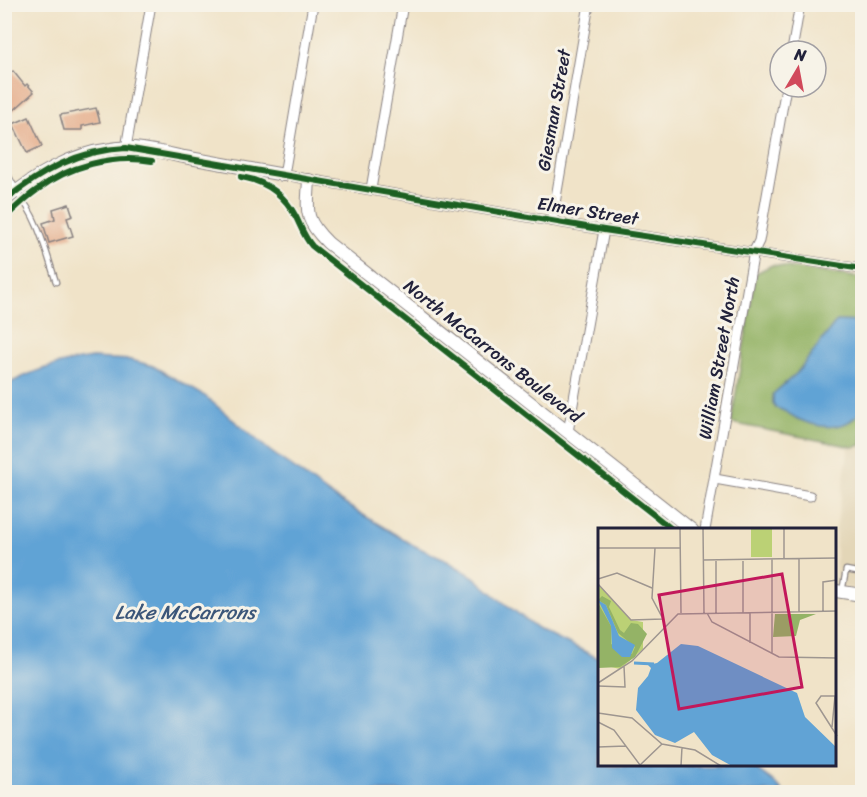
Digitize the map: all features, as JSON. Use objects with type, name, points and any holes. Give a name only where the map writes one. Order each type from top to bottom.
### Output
[{"type":"street","points":[[126,148],[151,4]]},
{"type":"street","points":[[4,201],[42,173],[72,158],[110,148],[126,148],[284,175],[312,4]]},
{"type":"street","points":[[371,189],[403,4]]},
{"type":"street","name":"Giesman Street","points":[[552,221],[589,4]]},
{"type":"street","points":[[794,39],[800,4]]},
{"type":"street","name":"William Street North","points":[[705,528],[754,251],[759,241],[784,99]]},
{"type":"street","points":[[4,172],[15,192]]},
{"type":"street","name":"Elmer Street","points":[[284,175],[604,230],[862,269]]},
{"type":"street","name":"North McCarrons Boulevard","points":[[309,180],[307,210],[310,222],[328,243],[689,528]]},
{"type":"street","points":[[568,432],[604,230]]},
{"type":"street","points":[[715,479],[810,496]]},
{"type":"street","points":[[839,592],[862,595]]},
{"type":"lane","points":[[15,192],[25,201],[56,282]]},
{"type":"lane","points":[[839,592],[846,570],[862,573]]},
{"type":"shaded area","points":[[862,441],[862,590],[837,586],[836,528],[849,446]]},
{"type":"green space","points":[[772,265],[862,278],[862,322],[837,321],[797,373],[773,394],[773,403],[776,408],[785,410],[796,418],[861,412],[862,409],[862,445],[853,447],[731,423],[756,273]]},
{"type":"water","points":[[837,321],[862,322],[862,409],[849,422],[841,425],[815,425],[776,408],[773,403],[773,394],[797,373]]},
{"type":"water","name":"Lake McCarrons","points":[[92,358],[131,360],[153,366],[205,396],[270,451],[335,498],[413,545],[474,577],[537,628],[598,658],[598,767],[753,767],[773,781],[783,792],[5,792],[5,386],[26,375],[69,362]]},
{"type":"building","points":[[13,71],[25,86],[27,84],[34,92],[12,112],[4,104],[4,100],[8,97],[4,90],[4,79]]},
{"type":"building","points":[[96,108],[100,122],[82,126],[82,130],[64,130],[60,115]]},
{"type":"building","points":[[29,117],[42,146],[27,153],[13,124]]},
{"type":"building","points":[[69,204],[73,216],[67,218],[73,236],[49,243],[43,223],[55,219],[53,209]]},
{"type":"cycle path","points":[[4,201],[32,180],[61,164],[92,153],[126,148],[604,230],[862,269]]},
{"type":"cycle path","points":[[4,218],[28,196],[77,168],[122,159],[152,161]]},
{"type":"cycle path","points":[[241,177],[266,185],[280,195],[291,209],[312,246],[670,528]]}]
